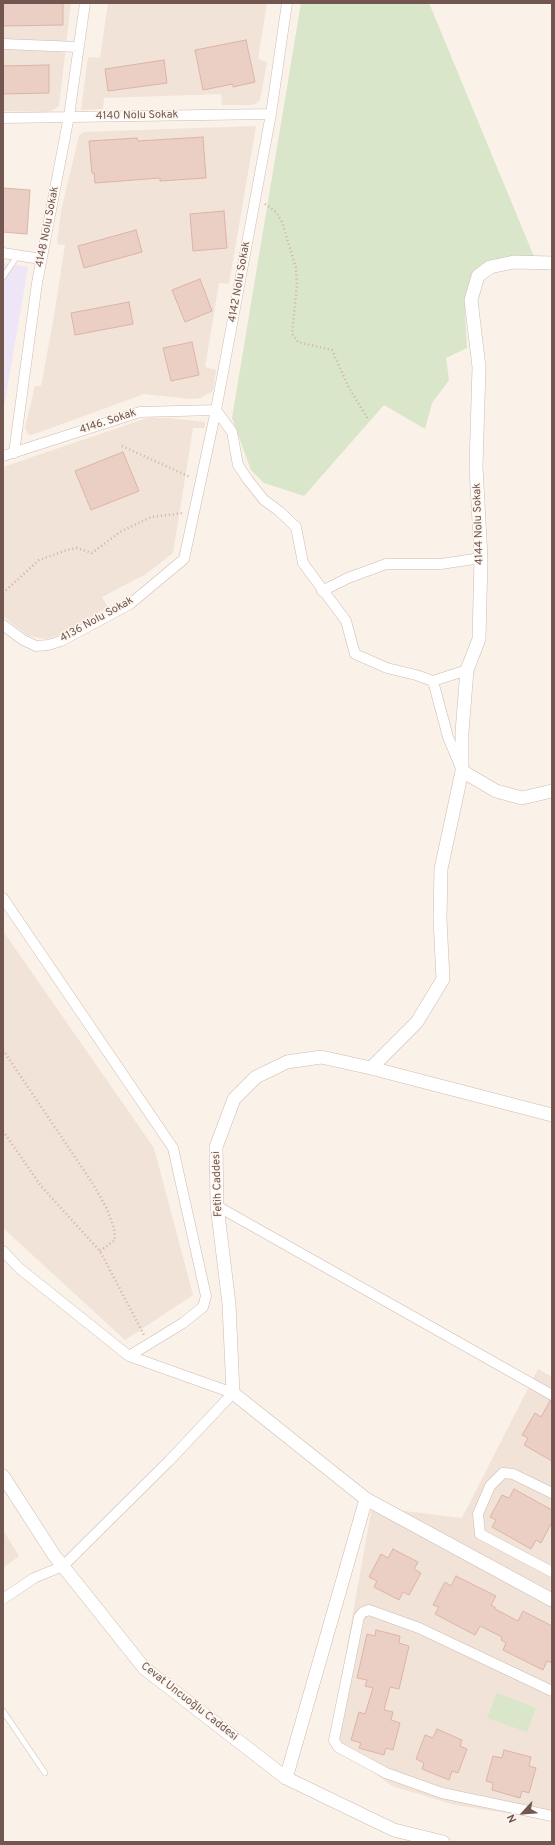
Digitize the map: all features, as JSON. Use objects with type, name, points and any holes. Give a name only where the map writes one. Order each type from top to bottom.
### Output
[{"type":"street","name":"4148 Nolu Sokak","points":[[14,452],[42,259],[69,116],[85,3]]},
{"type":"street","name":"4142 Nolu Sokak","points":[[184,558],[216,410],[271,114],[287,3]]},
{"type":"street","points":[[3,44],[78,47]]},
{"type":"street","name":"4140 Nolu Sokak","points":[[3,118],[271,114]]},
{"type":"street","points":[[3,253],[42,259]]},
{"type":"street","name":"4144 Nolu Sokak","points":[[371,1068],[416,1022],[443,979],[440,919],[441,869],[462,771],[462,732],[467,670],[479,639],[481,558],[476,467],[479,367],[471,300],[478,276],[490,267],[514,262],[552,263]]},
{"type":"street","points":[[216,410],[232,432],[238,465],[248,480],[264,500],[279,510],[296,527],[303,563],[322,591],[346,621],[355,654],[387,668],[416,675],[432,681],[467,670]]},
{"type":"street","name":"4146. Sokak","points":[[3,456],[140,412],[216,410]]},
{"type":"street","name":"4136 Nolu Sokak","points":[[3,624],[23,640],[36,646],[48,645],[61,641],[130,604],[184,558]]},
{"type":"street","points":[[322,591],[348,578],[386,564],[441,564],[481,558]]},
{"type":"street","points":[[432,681],[448,737],[462,771],[496,791],[522,798],[552,791]]},
{"type":"street","points":[[3,898],[173,1148],[206,1296],[203,1307],[188,1319],[129,1356]]},
{"type":"street","name":"Fetih Caddesi","points":[[233,1393],[229,1304],[217,1206],[216,1146],[234,1099],[256,1077],[287,1062],[322,1057],[371,1068],[552,1115]]},
{"type":"street","points":[[217,1206],[552,1395]]},
{"type":"street","points":[[3,1251],[19,1268],[129,1356],[233,1393],[366,1499],[552,1600]]},
{"type":"street","points":[[3,1599],[34,1578],[62,1566],[169,1461],[233,1393]]},
{"type":"street","points":[[552,1493],[513,1474],[503,1473],[490,1486],[478,1514],[480,1534],[552,1572]]},
{"type":"street","name":"Cevat Uncuoğlu Caddesi","points":[[3,1476],[62,1566],[144,1668],[286,1778],[394,1830],[436,1841]]},
{"type":"street","points":[[286,1778],[366,1499]]},
{"type":"street","points":[[552,1691],[419,1628],[369,1610],[364,1612],[359,1617],[334,1740],[338,1747],[386,1773],[442,1792],[552,1816]]},
{"type":"lane","points":[[3,277],[18,255]]},
{"type":"lane","points":[[3,1711],[45,1773]]},
{"type":"path","points":[[255,200],[270,207],[276,212],[287,235],[297,276],[292,333],[294,337],[298,342],[332,350],[348,386],[368,419]]},
{"type":"path","points":[[122,446],[159,462],[201,483]]},
{"type":"path","points":[[3,593],[38,560],[67,550],[78,548],[92,553],[120,532],[151,516],[175,512],[194,513]]},
{"type":"path","points":[[3,1050],[93,1184],[107,1209],[114,1228],[115,1240],[100,1251]]},
{"type":"path","points":[[3,1131],[41,1186],[100,1251],[149,1344]]},
{"type":"shaded area","points":[[3,3],[71,3],[59,106],[54,110],[47,112],[3,111]]},
{"type":"shaded area","points":[[108,3],[267,3],[258,59],[267,62],[260,100],[256,104],[249,105],[222,105],[221,94],[104,98],[103,109],[81,110],[88,57],[100,58]]},
{"type":"shaded area","points":[[256,126],[229,284],[219,283],[205,367],[216,370],[213,391],[200,398],[190,399],[144,394],[32,435],[28,434],[25,428],[35,386],[41,386],[54,316],[65,245],[57,244],[61,211],[79,136],[83,132]]},
{"type":"shaded area","points":[[3,263],[28,267],[3,413]]},
{"type":"shaded area","points":[[147,418],[168,418],[205,422],[205,428],[193,428],[173,553],[146,574],[102,597],[108,607],[59,635],[46,639],[28,636],[3,616],[3,467]]},
{"type":"shaded area","points":[[3,931],[154,1148],[193,1295],[125,1340],[3,1228]]},
{"type":"shaded area","points":[[538,1369],[552,1377],[552,1820],[455,1805],[392,1786],[330,1740],[372,1507],[462,1518]]},
{"type":"shaded area","points":[[3,1530],[19,1556],[3,1568]]},
{"type":"green space","points":[[301,3],[429,3],[535,259],[473,277],[465,312],[467,348],[446,358],[449,380],[432,403],[425,429],[384,405],[304,496],[264,483],[251,470],[232,418]]},
{"type":"green space","points":[[497,1693],[536,1708],[527,1732],[487,1718]]},
{"type":"building","points":[[3,3],[63,3],[63,25],[3,26]]},
{"type":"building","points":[[246,40],[255,82],[233,87],[233,84],[203,90],[195,50]]},
{"type":"building","points":[[164,60],[167,83],[108,91],[105,69]]},
{"type":"building","points":[[49,65],[49,93],[3,94],[3,66]]},
{"type":"building","points":[[203,137],[206,178],[160,181],[160,178],[95,183],[94,173],[92,173],[89,141],[137,138],[138,141]]},
{"type":"building","points":[[3,188],[30,190],[27,234],[3,232]]},
{"type":"building","points":[[224,211],[227,248],[193,251],[190,214]]},
{"type":"building","points":[[136,230],[142,252],[84,268],[78,246]]},
{"type":"building","points":[[200,279],[212,311],[185,322],[172,290]]},
{"type":"building","points":[[129,302],[133,324],[75,335],[71,313]]},
{"type":"building","points":[[192,342],[199,375],[171,381],[163,348]]},
{"type":"building","points":[[123,452],[139,491],[91,510],[75,471]]},
{"type":"building","points":[[550,1401],[552,1401],[552,1461],[524,1445],[528,1438],[522,1435],[535,1413],[541,1417]]},
{"type":"building","points":[[514,1489],[552,1510],[552,1522],[541,1543],[536,1540],[531,1549],[492,1527],[496,1520],[490,1517],[502,1495],[509,1498]]},
{"type":"building","points":[[393,1549],[418,1562],[414,1569],[421,1573],[409,1595],[403,1592],[399,1600],[374,1587],[377,1581],[369,1577],[381,1554],[388,1558]]},
{"type":"building","points":[[456,1576],[496,1596],[491,1605],[495,1607],[495,1609],[518,1621],[523,1611],[552,1626],[552,1663],[547,1661],[543,1670],[503,1650],[506,1643],[501,1640],[502,1637],[480,1626],[475,1635],[435,1614],[439,1607],[433,1605],[445,1582],[451,1586]]},
{"type":"building","points":[[376,1630],[400,1636],[399,1643],[409,1646],[399,1689],[390,1687],[384,1710],[393,1712],[391,1720],[400,1723],[393,1750],[386,1748],[384,1755],[359,1748],[361,1743],[351,1740],[359,1712],[365,1714],[373,1688],[365,1686],[367,1680],[357,1678],[367,1634],[375,1636]]},
{"type":"building","points":[[437,1729],[462,1740],[460,1746],[467,1749],[458,1773],[452,1771],[449,1780],[422,1769],[424,1763],[416,1759],[425,1735],[433,1738]]},
{"type":"building","points":[[504,1750],[531,1757],[529,1766],[536,1768],[529,1793],[522,1791],[520,1798],[492,1790],[493,1783],[486,1781],[493,1756],[502,1758]]}]
